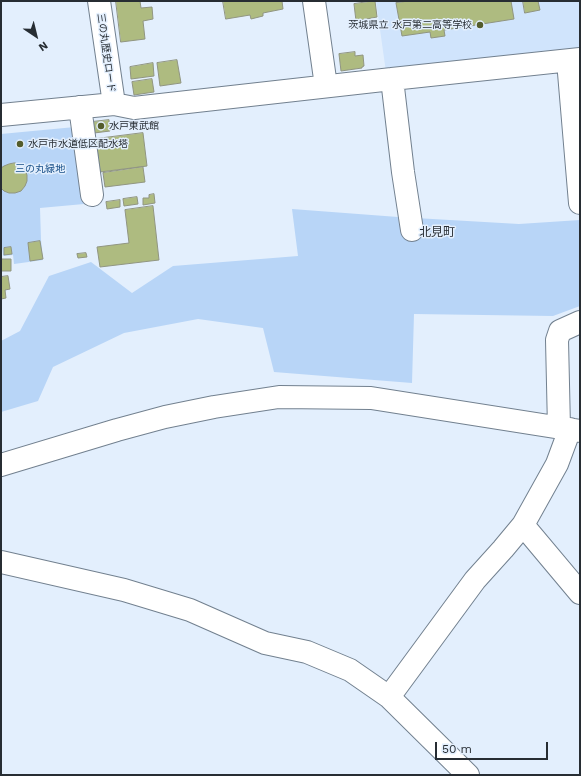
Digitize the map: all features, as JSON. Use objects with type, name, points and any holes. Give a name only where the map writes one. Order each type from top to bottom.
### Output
[{"type":"street","name":"三の丸歴史ロード","points":[[99,1],[114,104]]},
{"type":"street","points":[[314,1],[326,86]]},
{"type":"street","points":[[1,115],[114,104],[134,108],[574,60],[580,203]]},
{"type":"street","points":[[392,79],[403,172],[412,230]]},
{"type":"street","points":[[80,107],[92,195]]},
{"type":"street","points":[[389,697],[475,580],[523,525],[557,464],[570,430],[557,340],[560,331],[580,322]]},
{"type":"street","points":[[1,465],[165,417],[214,407],[279,397],[371,398],[570,430]]},
{"type":"street","points":[[523,525],[580,593]]},
{"type":"street","points":[[1,562],[124,590],[190,610],[265,642],[307,652],[350,670],[389,697],[468,775]]},
{"type":"shaded area","name":"茨城県立 水戸第二高等学校","points":[[376,1],[580,1],[580,50],[386,72]]},
{"type":"green space","name":"三の丸緑地","points":[[75,127],[84,204],[40,208],[43,260],[14,264],[13,255],[3,256],[1,246],[1,134]]},
{"type":"green space","points":[[292,209],[519,224],[580,220],[580,306],[553,316],[414,314],[412,383],[274,372],[263,328],[198,319],[124,333],[53,367],[38,401],[1,412],[1,341],[20,331],[49,276],[91,262],[132,293],[173,266],[298,256]]},
{"type":"building","points":[[116,1],[140,1],[141,8],[152,7],[153,19],[143,21],[145,39],[121,42]]},
{"type":"building","points":[[223,1],[282,1],[283,9],[263,13],[263,16],[251,19],[250,15],[226,19]]},
{"type":"building","points":[[375,1],[377,17],[356,21],[354,4]]},
{"type":"building","points":[[409,1],[511,1],[514,19],[444,30],[445,36],[431,38],[430,32],[402,36],[396,3]]},
{"type":"building","points":[[523,1],[538,1],[540,10],[525,13]]},
{"type":"building","points":[[355,52],[355,56],[363,55],[364,66],[362,68],[341,71],[339,54]]},
{"type":"building","points":[[177,60],[181,83],[160,86],[157,63]]},
{"type":"building","points":[[153,63],[154,76],[131,79],[130,67]]},
{"type":"building","points":[[152,79],[154,92],[134,95],[132,82]]},
{"type":"building","name":"水戸東武館","points":[[109,120],[110,131],[94,133],[92,122]]},
{"type":"building","points":[[143,133],[147,166],[100,172],[96,139]]},
{"type":"building","points":[[15,163],[20,165],[25,170],[27,181],[21,191],[9,193],[1,188],[1,168]]},
{"type":"building","points":[[143,167],[145,182],[105,187],[103,173]]},
{"type":"building","points":[[154,194],[155,203],[143,205],[143,198],[149,198],[149,195]]},
{"type":"building","points":[[137,197],[138,204],[124,206],[123,199]]},
{"type":"building","points":[[120,200],[120,207],[107,209],[106,202]]},
{"type":"building","points":[[153,206],[159,260],[100,267],[97,247],[129,243],[125,210]]},
{"type":"building","points":[[40,241],[43,259],[30,261],[28,243]]},
{"type":"building","points":[[11,247],[12,254],[4,255],[4,248]]},
{"type":"building","points":[[86,253],[87,257],[78,258],[77,254]]},
{"type":"building","points":[[1,259],[11,259],[11,271],[1,271]]},
{"type":"building","points":[[8,276],[10,289],[5,290],[6,298],[1,299],[1,277]]},
{"type":"place","name":"茨城県立 水戸第二高等学校","points":[[480,25]]},
{"type":"place","name":"水戸東武館","points":[[101,126]]},
{"type":"place","name":"水戸市水道低区配水塔","points":[[20,144]]},
{"type":"district","name":"北見町","points":[[437,232]]}]
